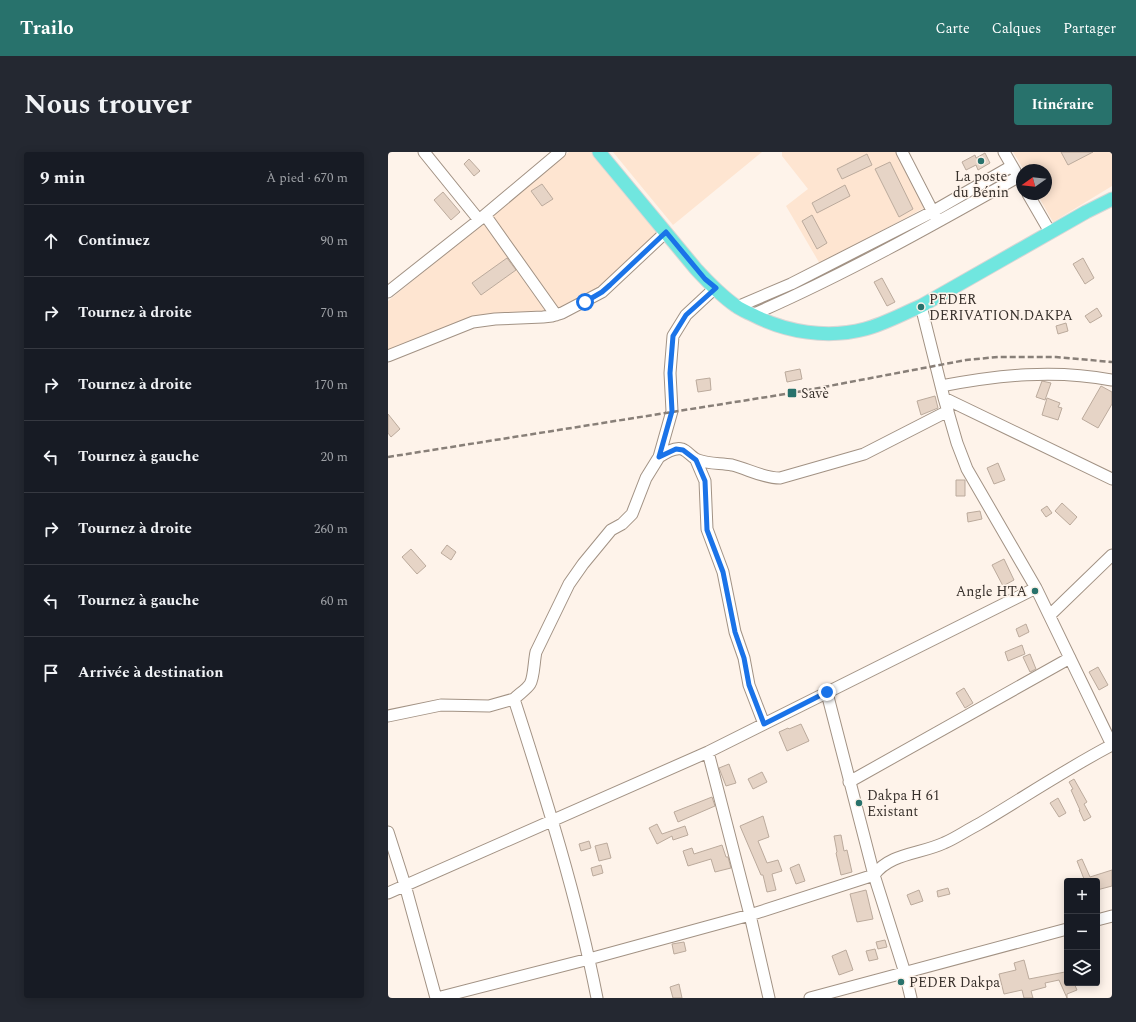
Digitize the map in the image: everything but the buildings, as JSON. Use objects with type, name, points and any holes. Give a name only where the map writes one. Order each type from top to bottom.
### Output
[{"type":"main road","points":[[599,152],[705,279],[737,307],[766,322],[783,328],[803,332],[837,334],[878,325],[921,306],[1050,232],[1112,199]]},
{"type":"street","points":[[424,152],[482,218],[556,315]]},
{"type":"street","points":[[388,292],[482,218],[560,152]]},
{"type":"street","points":[[902,152],[938,222]]},
{"type":"street","points":[[1004,152],[1016,173]]},
{"type":"street","points":[[737,307],[790,284],[932,212],[1012,166]]},
{"type":"street","points":[[752,315],[813,288],[1016,182]]},
{"type":"street","points":[[1031,200],[1050,232]]},
{"type":"street","points":[[388,356],[473,322],[556,315],[585,302],[602,292],[666,232]]},
{"type":"street","points":[[388,282],[399,283]]},
{"type":"street","points":[[388,716],[441,705],[489,706],[514,699],[530,684],[533,676],[533,664],[536,652],[569,584],[583,564],[612,530],[622,524],[632,514],[646,478],[659,457],[672,411],[670,373],[673,336],[686,315],[716,288]]},
{"type":"street","points":[[388,832],[405,885],[436,998],[589,959],[750,915],[874,875],[878,869],[890,862],[917,851],[944,843],[1017,802],[1093,755],[1112,745],[1109,727],[1070,658],[1036,588],[967,469],[944,398],[921,306]]},
{"type":"street","points":[[941,386],[986,378],[1044,374],[1071,375],[1112,380]]},
{"type":"street","points":[[944,398],[1112,479]]},
{"type":"street","points":[[659,457],[676,449],[683,450],[696,460],[714,464],[731,465],[772,478],[780,478],[864,454],[948,411]]},
{"type":"street","points":[[696,460],[705,481],[707,530],[723,572],[735,632],[744,658],[749,685],[764,724]]},
{"type":"street","points":[[1050,615],[1112,555]]},
{"type":"street","points":[[388,893],[708,752],[1036,588]]},
{"type":"street","points":[[849,782],[1070,658]]},
{"type":"street","points":[[827,692],[874,875],[905,973],[911,998]]},
{"type":"street","points":[[514,699],[553,820],[589,959],[597,998]]},
{"type":"street","points":[[708,752],[750,915],[769,998]]},
{"type":"street","points":[[1100,919],[1112,916]]},
{"type":"street","points":[[810,998],[1064,930]]},
{"type":"shaded area","points":[[569,152],[591,152],[658,234],[600,288],[560,309],[536,314],[457,322],[388,351],[388,301]]},
{"type":"shaded area","points":[[613,152],[762,152],[673,225]]},
{"type":"shaded area","points":[[782,152],[896,152],[924,208],[820,264],[786,206],[808,189],[782,156]]},
{"type":"shaded area","points":[[1013,152],[1112,152],[1112,186],[1053,222],[1040,200],[1052,200],[1052,164],[1020,164]]},
{"type":"railway","points":[[388,457],[792,393],[966,360],[998,357],[1056,357],[1112,362]]},
{"type":"place","name":"La poste du Bénin","points":[[981,161]]},
{"type":"place","name":"PEDER DERIVATION.DAKPA","points":[[921,307]]},
{"type":"place","name":"Savè","points":[[792,393]]},
{"type":"place","name":"Angle HTA","points":[[1035,591]]},
{"type":"place","name":"Dakpa H 61 Existant","points":[[859,803]]},
{"type":"place","name":"PEDER Dakpa","points":[[901,982]]},
{"type":"route","points":[[585,302],[602,292],[666,232],[696,269],[716,288],[686,315],[673,336],[670,373],[672,411],[659,457],[669,451],[676,449],[683,450],[696,460],[705,481],[707,530],[723,572],[735,632],[744,658],[749,685],[764,724],[827,692]]}]
